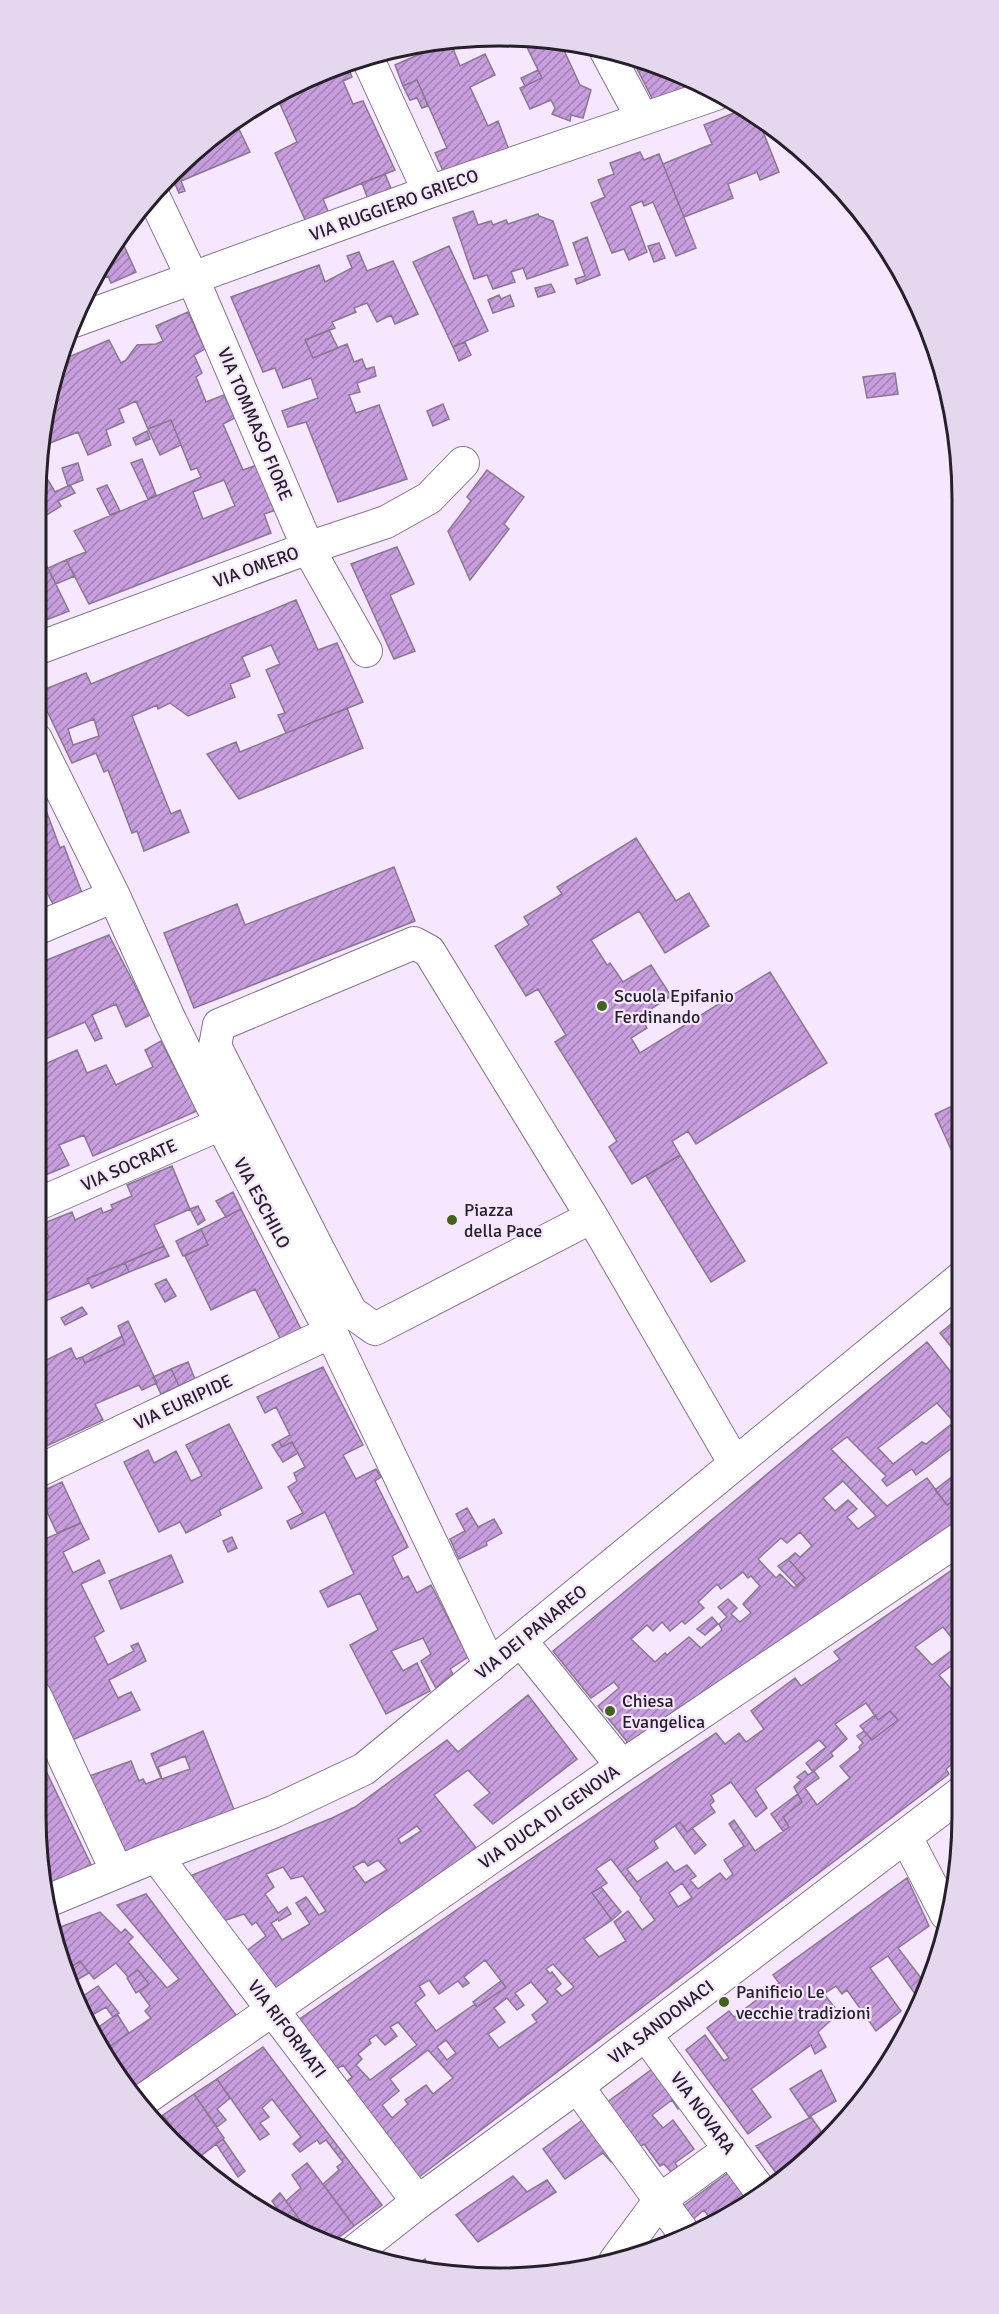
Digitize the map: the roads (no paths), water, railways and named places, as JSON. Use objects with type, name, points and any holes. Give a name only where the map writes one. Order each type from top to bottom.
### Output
[{"type":"main road","name":"VIA SANDONACI","points":[[362,2246],[952,1801]]},
{"type":"street","points":[[611,61],[642,118]]},
{"type":"street","points":[[371,66],[429,192]]},
{"type":"street","name":"VIA RUGGIERO GRIECO","points":[[85,317],[429,192],[707,97]]},
{"type":"street","name":"VIA TOMMASO FIORE","points":[[157,203],[192,277],[308,548],[366,651]]},
{"type":"street","name":"VIA OMERO","points":[[46,645],[308,548],[386,522],[429,498],[463,463]]},
{"type":"street","name":"VIA ESCHILO","points":[[46,759],[114,896],[221,1125],[304,1252],[331,1332],[490,1666]]},
{"type":"street","points":[[46,925],[114,896]]},
{"type":"street","points":[[592,1217],[375,1329],[351,1312],[304,1252],[215,1046],[219,1025],[414,943],[429,951],[592,1217],[735,1464]]},
{"type":"street","name":"VIA SOCRATE","points":[[46,1201],[221,1125]]},
{"type":"street","name":"VIA DEI PANAREO","points":[[54,1898],[156,1856],[273,1812],[364,1769],[952,1286]]},
{"type":"street","name":"VIA EURIPIDE","points":[[46,1467],[331,1332]]},
{"type":"street","name":"VIA DUCA DI GENOVA","points":[[146,2098],[622,1766],[952,1545]]},
{"type":"street","points":[[521,1641],[622,1766]]},
{"type":"street","points":[[46,1718],[117,1872]]},
{"type":"street","points":[[906,1837],[943,1908]]},
{"type":"street","name":"VIA RIFORMATI","points":[[156,1856],[418,2202]]},
{"type":"street","name":"VIA NOVARA","points":[[645,2034],[757,2187]]},
{"type":"street","points":[[577,2086],[681,2229]]},
{"type":"street","points":[[623,2250],[660,2200],[730,2149]]},
{"type":"place","name":"Scuola Epifanio Ferdinando","points":[[602,1006]]},
{"type":"place","name":"Piazza della Pace","points":[[452,1220]]},
{"type":"place","name":"Chiesa Evangelica","points":[[610,1711]]},
{"type":"place","name":"Panificio Le vecchie tradizioni","points":[[724,2002]]}]
